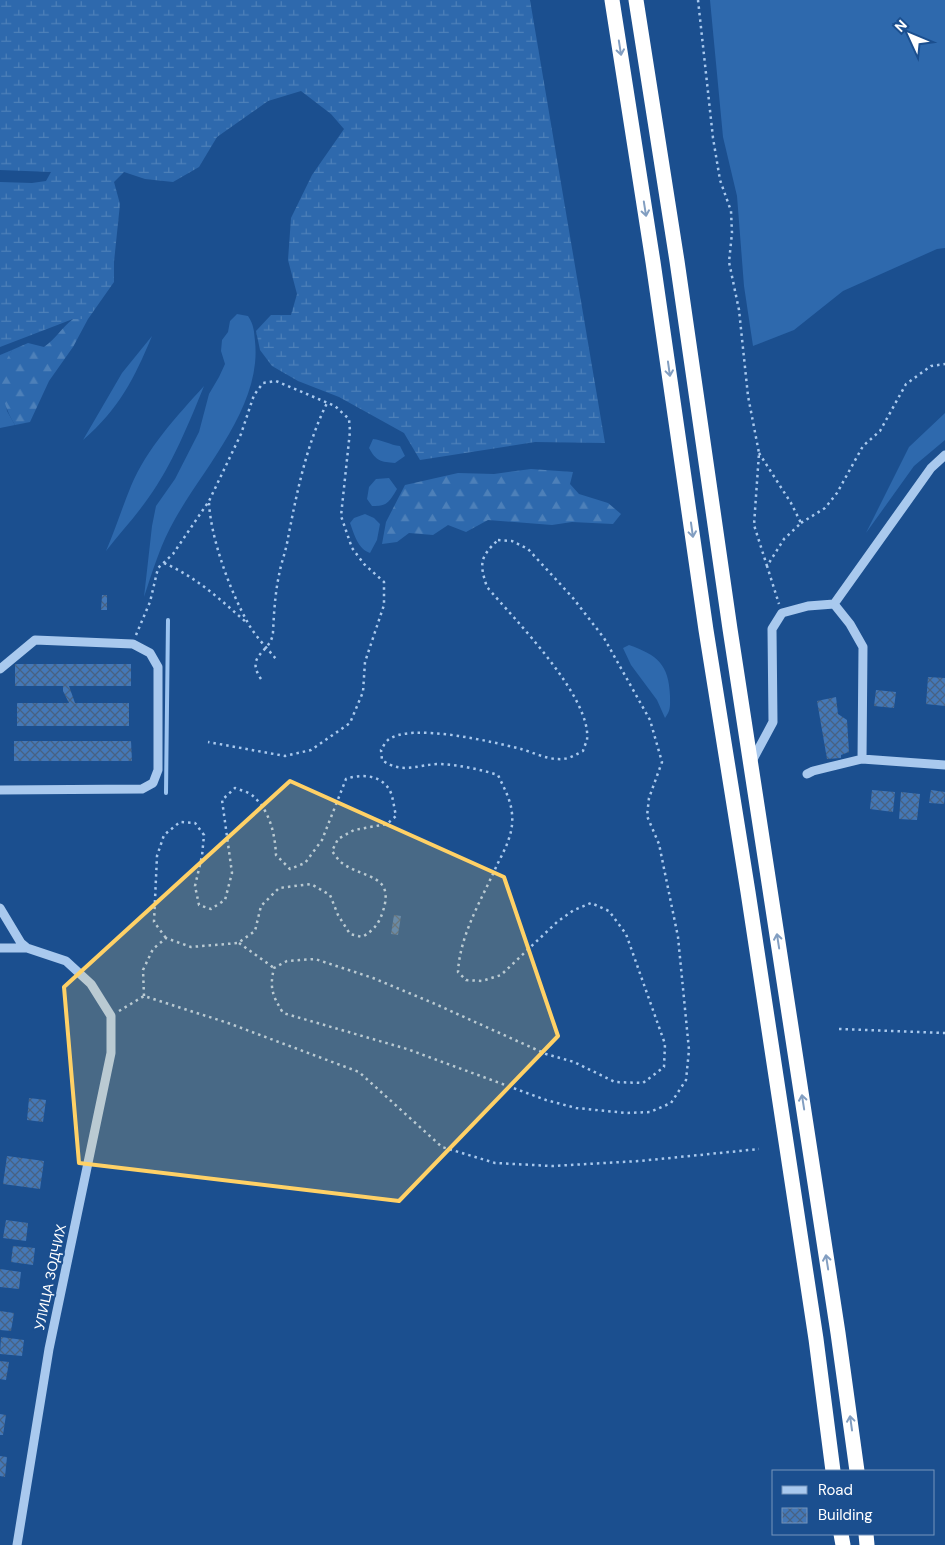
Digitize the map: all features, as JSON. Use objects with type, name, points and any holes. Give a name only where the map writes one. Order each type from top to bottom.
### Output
[{"type":"highway","points":[[612,0],[655,272],[706,630],[816,1339],[833,1470]]},
{"type":"highway","points":[[636,0],[677,261],[750,763],[838,1333],[857,1470]]},
{"type":"street","points":[[834,604],[931,468],[945,455]]},
{"type":"street","points":[[750,763],[773,722],[772,629],[782,613],[808,606],[834,604]]},
{"type":"street","points":[[834,604],[850,624],[863,648],[862,759]]},
{"type":"street","points":[[0,669],[35,640],[133,644],[150,653],[158,667],[158,770],[153,783],[142,789],[0,790]]},
{"type":"street","points":[[807,774],[862,759],[945,765]]},
{"type":"street","points":[[0,908],[21,943],[27,948]]},
{"type":"street","points":[[0,948],[27,948],[66,961],[91,984],[111,1016]]},
{"type":"street","name":"УЛИЦА ЗОДЧИХ","points":[[17,1545],[50,1349],[111,1053],[111,1016]]},
{"type":"path","points":[[698,0],[718,172],[731,211],[732,233],[729,262],[739,310],[748,396],[759,454],[754,525],[782,613]]},
{"type":"path","points":[[767,566],[784,539],[801,523],[824,508],[837,493],[863,446],[880,431],[906,384],[932,366],[945,364]]},
{"type":"path","points":[[133,644],[150,602],[158,568],[174,554],[209,501],[241,434],[254,395],[262,384],[276,381],[335,406],[348,419],[349,425],[341,516],[352,548],[364,564],[384,582],[384,605],[366,662],[363,692],[350,723],[311,750],[285,756],[208,742]]},
{"type":"path","points":[[261,679],[255,666],[260,653],[273,635],[277,582],[296,494],[317,424],[327,402]]},
{"type":"path","points":[[759,454],[791,503],[801,523]]},
{"type":"path","points":[[209,501],[210,521],[218,550],[248,624]]},
{"type":"path","points":[[498,540],[512,540],[528,549],[573,598],[604,638],[650,720],[657,741],[662,762],[649,798],[647,816],[659,844],[678,937],[689,1050],[686,1080],[671,1103],[650,1112],[627,1113],[576,1108],[546,1100],[406,1048],[283,1013],[273,997],[270,983],[274,968],[287,961],[315,959],[372,978],[433,1003],[546,1054],[574,1062],[615,1082],[643,1083],[664,1067],[665,1044],[626,934],[609,910],[591,903],[574,910],[556,922],[500,975],[482,981],[466,980],[458,972],[459,958],[464,940],[510,837],[512,815],[508,795],[498,775],[479,769],[438,764],[401,768],[392,767],[382,760],[381,750],[388,740],[402,735],[422,733],[461,735],[496,742],[557,759],[572,757],[583,751],[587,740],[585,724],[568,684],[487,587],[481,570],[484,553],[498,540]]},
{"type":"path","points":[[164,563],[182,571],[222,600],[248,624],[276,659]]},
{"type":"path","points":[[360,774],[378,779],[389,789],[396,816],[387,824],[354,830],[338,839],[332,851],[340,862],[359,873],[378,880],[384,887],[387,898],[380,920],[371,932],[362,937],[350,934],[338,915],[330,895],[311,884],[279,888],[261,906],[255,931],[238,943],[191,947],[166,938],[154,922],[157,856],[164,835],[180,822],[195,823],[204,835],[202,856],[195,886],[199,905],[211,909],[225,900],[232,873],[222,800],[235,788],[253,795],[268,815],[275,836],[276,856],[290,869],[305,863],[322,840],[346,779],[360,774]]},
{"type":"path","points":[[144,996],[144,970],[153,949],[166,938]]},
{"type":"path","points":[[238,943],[274,968]]},
{"type":"path","points":[[111,1016],[144,996],[228,1023],[359,1072],[442,1147],[496,1163],[552,1166],[640,1161],[759,1149]]},
{"type":"path","points":[[839,1029],[945,1033]]},
{"type":"highlighted area","points":[[290,781],[504,877],[558,1036],[399,1201],[79,1163],[64,987]]},
{"type":"green space","points":[[0,0],[530,0],[605,443],[535,442],[420,460],[404,433],[339,397],[298,381],[272,366],[260,350],[256,331],[271,315],[291,315],[297,294],[288,260],[291,218],[312,175],[344,129],[331,114],[301,91],[268,101],[217,137],[199,167],[173,182],[145,179],[124,172],[114,182],[120,204],[114,262],[114,282],[88,319],[73,319],[0,347],[0,182],[32,183],[46,181],[51,172],[0,170]]},
{"type":"green space","points":[[710,0],[945,0],[945,248],[937,249],[843,291],[794,330],[753,346],[744,286],[737,196],[723,137]]},
{"type":"green space","points":[[237,314],[248,316],[254,331],[255,365],[250,389],[241,412],[229,434],[170,528],[144,597],[156,506],[175,479],[199,432],[209,394],[225,364],[221,351],[222,340],[228,332],[230,321]]},
{"type":"green space","points":[[73,319],[88,319],[73,347],[49,381],[30,422],[15,425],[8,413],[1,386],[1,372],[12,350],[28,343],[44,347]]},
{"type":"green space","points":[[152,336],[132,380],[116,405],[83,440],[122,373]]},
{"type":"green space","points":[[12,350],[2,371],[7,411],[15,425],[0,428],[0,355]]},
{"type":"green space","points":[[204,386],[165,472],[144,504],[106,551],[131,486],[145,459],[163,433]]},
{"type":"green space","points":[[945,413],[945,440],[914,466],[866,533],[909,447]]},
{"type":"green space","points":[[373,439],[400,446],[405,456],[395,463],[379,460],[369,448]]},
{"type":"green space","points":[[531,469],[573,472],[570,484],[579,494],[608,503],[621,514],[613,524],[572,522],[552,525],[488,520],[466,532],[448,525],[433,535],[409,533],[397,542],[382,544],[386,522],[405,485],[458,473],[494,474]]},
{"type":"green space","points":[[389,478],[397,489],[395,493],[385,504],[372,506],[367,499],[369,487],[376,479]]},
{"type":"green space","points":[[365,514],[374,518],[380,524],[377,540],[370,553],[359,545],[350,523],[354,518]]},
{"type":"green space","points":[[629,645],[654,657],[664,668],[670,696],[669,710],[665,718],[657,700],[631,665],[623,648]]},
{"type":"building","points":[[102,595],[107,595],[107,610],[101,610]]},
{"type":"building","points":[[15,664],[131,664],[131,686],[69,686],[75,703],[129,703],[129,726],[17,726],[17,703],[69,703],[63,691],[63,686],[15,686]]},
{"type":"building","points":[[928,677],[945,678],[945,706],[926,704]]},
{"type":"building","points":[[876,690],[896,692],[894,708],[874,706]]},
{"type":"building","points":[[836,697],[838,714],[847,720],[849,752],[841,755],[841,758],[827,759],[817,701]]},
{"type":"building","points":[[14,741],[131,741],[132,761],[14,761]]},
{"type":"building","points":[[872,790],[895,792],[893,812],[870,809]]},
{"type":"building","points":[[931,790],[945,792],[944,804],[929,803]]},
{"type":"building","points":[[901,792],[920,794],[917,820],[899,819]]},
{"type":"building","points":[[394,915],[401,916],[398,935],[391,934]]},
{"type":"building","points":[[29,1098],[46,1100],[43,1122],[27,1120]]},
{"type":"building","points":[[7,1156],[44,1161],[40,1189],[3,1184]]},
{"type":"building","points":[[6,1220],[28,1223],[26,1241],[3,1238]]},
{"type":"building","points":[[13,1246],[35,1248],[33,1265],[11,1262]]},
{"type":"building","points":[[0,1269],[21,1272],[19,1289],[0,1287]]},
{"type":"building","points":[[0,1311],[14,1313],[11,1331],[0,1330]]},
{"type":"building","points":[[1,1337],[24,1340],[22,1356],[0,1354]]},
{"type":"building","points":[[0,1361],[9,1362],[6,1380],[0,1379]]},
{"type":"building","points":[[0,1414],[6,1415],[3,1435],[0,1435]]},
{"type":"building","points":[[0,1456],[7,1457],[5,1477],[0,1476]]},
{"type":"waterway","points":[[166,793],[168,620]]}]
